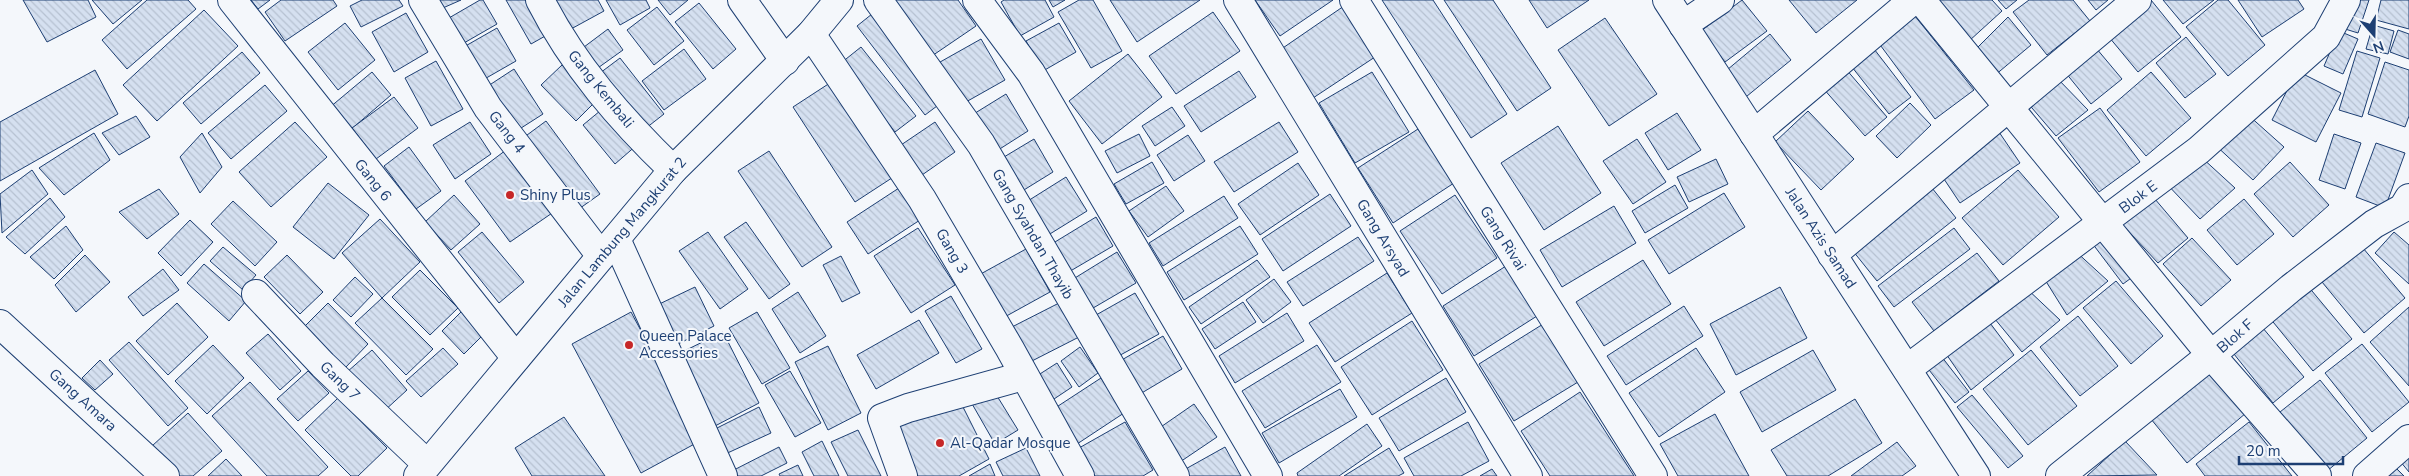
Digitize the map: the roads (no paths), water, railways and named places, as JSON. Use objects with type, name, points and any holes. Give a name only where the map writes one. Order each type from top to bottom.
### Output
[{"type":"street","name":"Gang 6","points":[[232,0],[516,358]]},
{"type":"street","name":"Gang 4","points":[[423,0],[488,108],[609,247],[721,472]]},
{"type":"street","name":"Gang Kembali","points":[[540,0],[563,41],[585,72],[644,142],[674,170]]},
{"type":"street","points":[[742,0],[785,61]]},
{"type":"street","name":"Jalan Lambung Mangkurat 2","points":[[422,470],[674,170],[785,61],[811,34],[839,0]]},
{"type":"street","name":"Gang Syahdan Thayib","points":[[878,0],[981,144],[1176,476]]},
{"type":"street","points":[[977,0],[1031,73],[1268,476]]},
{"type":"street","name":"Gang Arsyad","points":[[1238,0],[1528,476]]},
{"type":"street","name":"Gang Rivai","points":[[1354,0],[1653,476]]},
{"type":"street","name":"Jalan Azis Samad","points":[[1667,0],[1976,476]]},
{"type":"street","points":[[1683,25],[1720,0]]},
{"type":"street","points":[[1754,134],[1913,0]]},
{"type":"street","points":[[1922,0],[2211,356],[2317,476]]},
{"type":"street","points":[[1832,255],[2137,0]]},
{"type":"street","name":"Blok E","points":[[1907,370],[2199,150],[2326,37],[2346,0]]},
{"type":"street","name":"Gang 3","points":[[811,34],[922,199],[1080,476]]},
{"type":"street","name":"Blok F","points":[[2060,476],[2211,356],[2291,288],[2374,224],[2403,208],[2409,198]]},
{"type":"street","name":"Gang 7","points":[[256,294],[422,470]]},
{"type":"street","name":"Gang Amara","points":[[0,324],[165,476]]},
{"type":"street","points":[[903,476],[882,418],[908,408],[1023,376]]},
{"type":"street","points":[[2366,476],[2409,439]]},
{"type":"place","name":"Shiny Plus","points":[[510,195]]},
{"type":"place","name":"Queen Palace Accessories","points":[[629,345]]},
{"type":"place","name":"Al-Qadar Mosque","points":[[940,443]]}]
